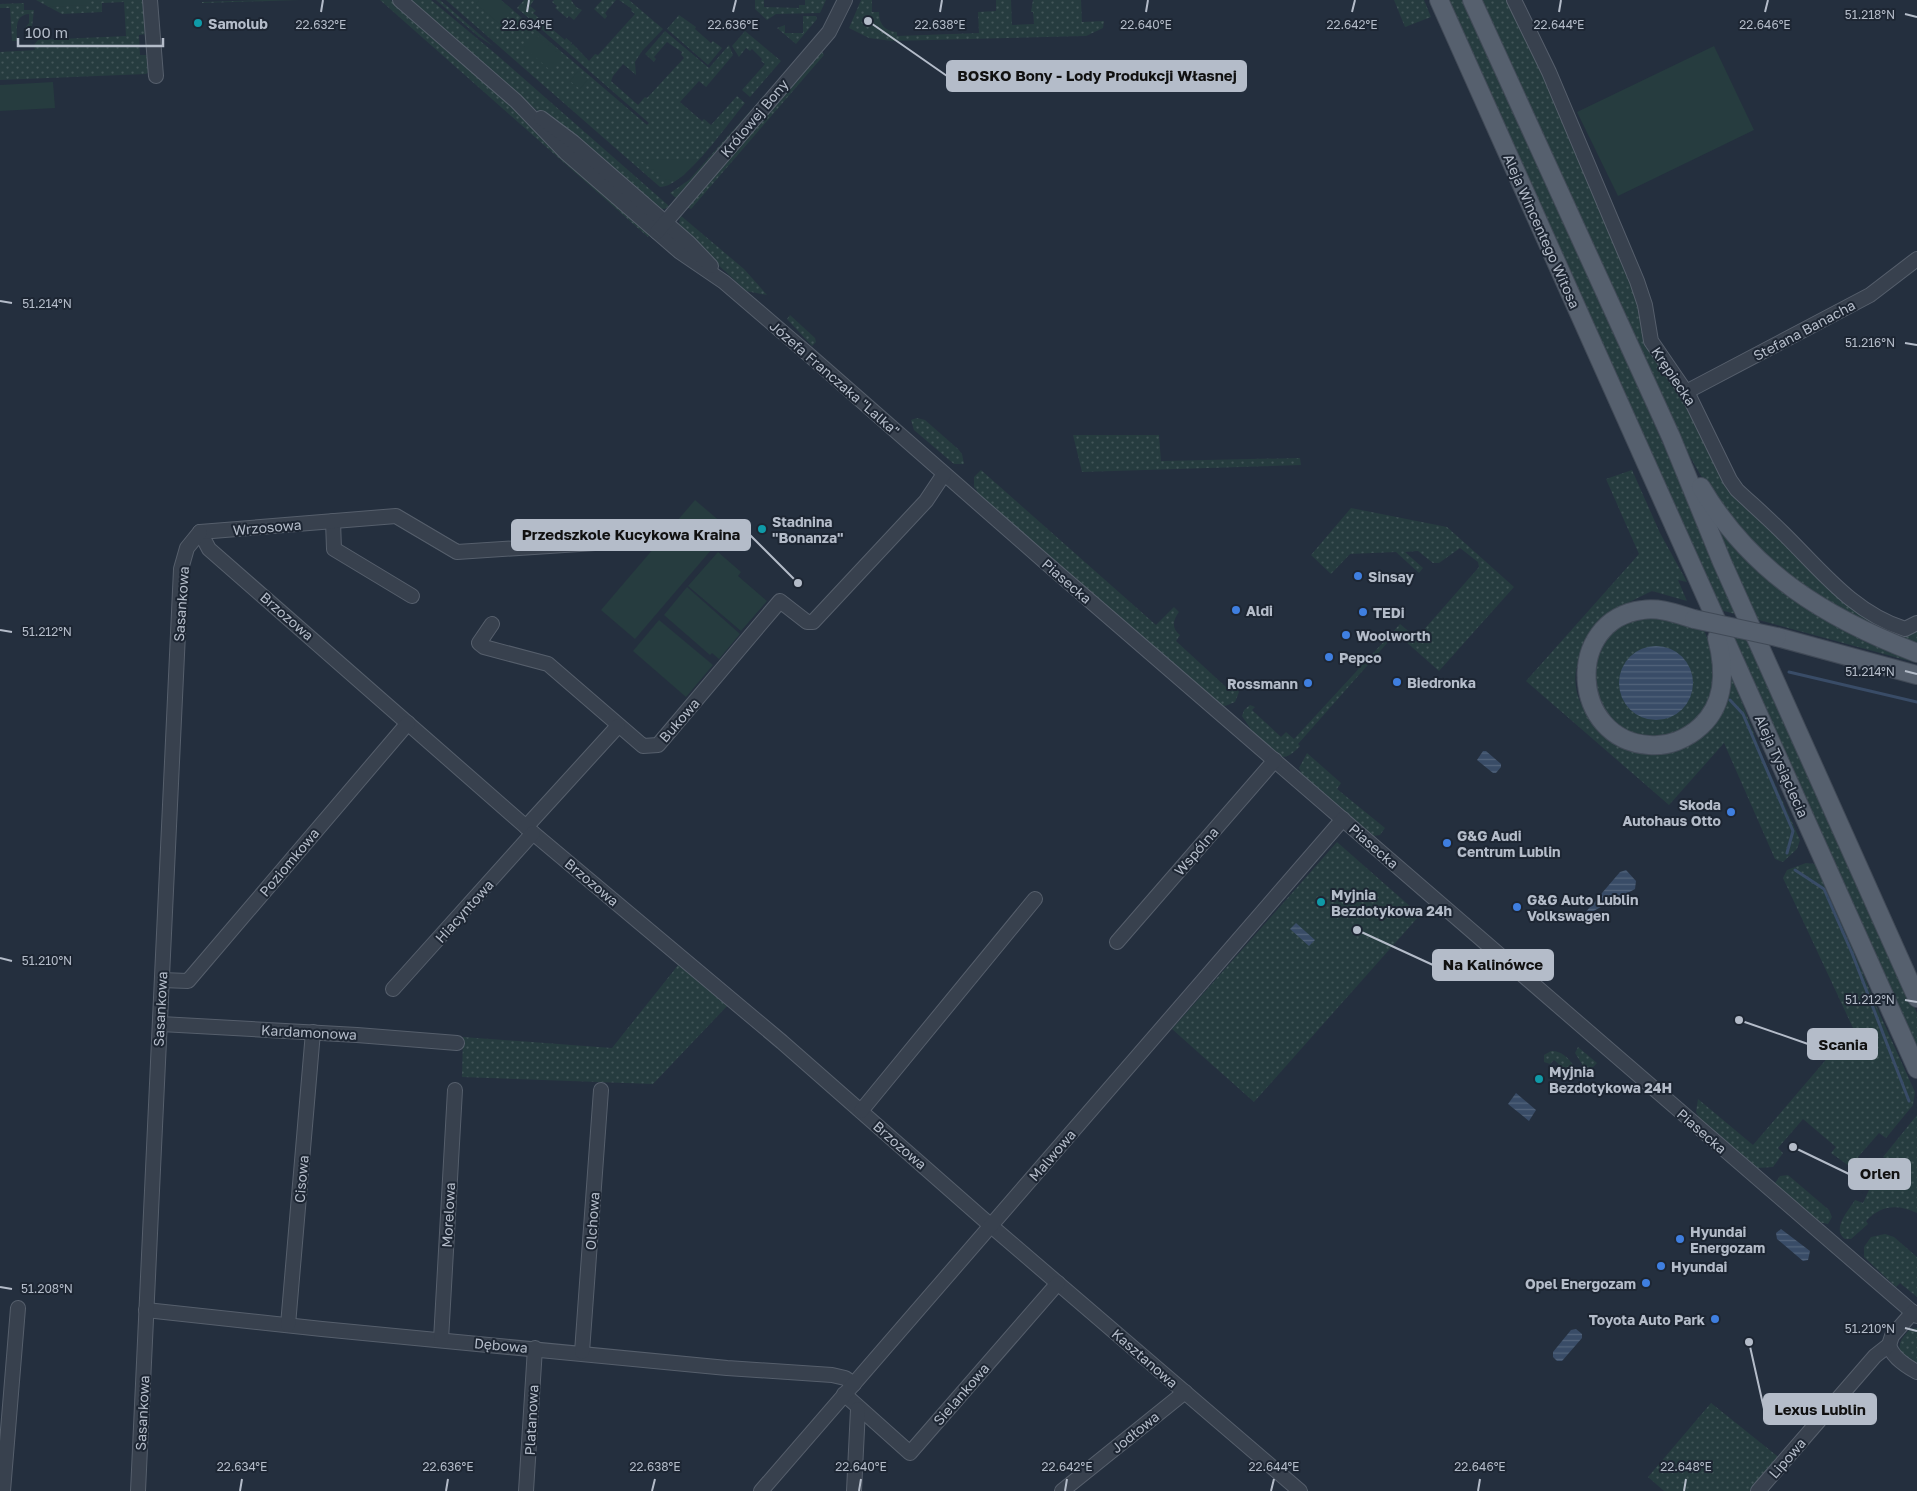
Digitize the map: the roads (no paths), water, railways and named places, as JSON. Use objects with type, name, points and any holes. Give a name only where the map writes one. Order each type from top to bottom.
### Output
[{"type":"main road","name":"Aleja Wincentego Witosa","points":[[1439,0],[1645,463]]},
{"type":"main road","points":[[1472,0],[1671,437],[1723,521],[1771,572],[1807,600],[1841,620],[1917,653]]},
{"type":"main road","name":"Aleja Tysiąclecia","points":[[1671,437],[1722,562],[1917,998]]},
{"type":"main road","name":"Aleja Tysiąclecia","points":[[1645,463],[1917,1068]]},
{"type":"main road","points":[[1706,598],[1718,643],[1722,670],[1721,688],[1712,713],[1705,722],[1688,736],[1667,744],[1640,744],[1610,730],[1594,708],[1586,681],[1590,654],[1600,636],[1621,617],[1643,610],[1663,610],[1694,619],[1777,637],[1917,675]]},
{"type":"main road","points":[[1886,930],[1910,967],[1917,974]]},
{"type":"street","points":[[150,0],[156,76]]},
{"type":"street","name":"Józefa Franczaka \"Lalka\"","points":[[400,0],[516,101],[566,153],[661,228],[680,252],[724,282],[944,474]]},
{"type":"street","name":"Królowej Bony","points":[[661,228],[828,32],[845,0]]},
{"type":"street","name":"Krępiecka","points":[[1514,0],[1549,72],[1637,281],[1645,306],[1651,341],[1686,392],[1737,490],[1843,594],[1874,616],[1911,626]]},
{"type":"street","name":"Stefana Banacha","points":[[1686,392],[1870,295],[1917,259]]},
{"type":"street","name":"Bukowa","points":[[492,624],[479,643],[484,647],[548,664],[643,746],[658,745],[780,602],[807,622],[813,622],[926,501],[944,474]]},
{"type":"street","name":"Piasecka","points":[[944,474],[1915,1314]]},
{"type":"street","name":"Wrzosowa","points":[[200,532],[396,516],[457,552],[610,542]]},
{"type":"street","points":[[333,521],[334,548],[412,596]]},
{"type":"street","name":"Brzozowa","points":[[200,532],[210,549],[530,830],[991,1225]]},
{"type":"street","name":"Sasankowa","points":[[138,1491],[181,569],[187,548],[200,532]]},
{"type":"street","name":"Poziomkowa","points":[[162,980],[188,981],[408,722]]},
{"type":"street","points":[[530,830],[618,726]]},
{"type":"street","name":"Wspólna","points":[[1117,942],[1275,760]]},
{"type":"street","name":"Malwowa","points":[[761,1491],[1343,820]]},
{"type":"street","name":"Hiacyntowa","points":[[393,989],[530,830]]},
{"type":"street","points":[[860,1111],[1035,899]]},
{"type":"street","name":"Kardamonowa","points":[[161,1024],[313,1032],[457,1043]]},
{"type":"street","name":"Cisowa","points":[[288,1325],[313,1032]]},
{"type":"street","name":"Morelowa","points":[[442,1340],[455,1090]]},
{"type":"street","name":"Olchowa","points":[[582,1352],[601,1090]]},
{"type":"street","name":"Kasztanowa","points":[[991,1225],[1300,1491]]},
{"type":"street","name":"Sielankowa","points":[[858,1409],[910,1453],[1058,1283]]},
{"type":"street","points":[[2,1491],[18,1308]]},
{"type":"street","name":"Dębowa","points":[[146,1310],[582,1352],[727,1368],[832,1374],[845,1378],[849,1389]]},
{"type":"street","name":"Lipowa","points":[[1758,1491],[1875,1356],[1890,1344],[1892,1336],[1915,1314]]},
{"type":"street","points":[[1890,1344],[1891,1351],[1897,1358],[1917,1372]]},
{"type":"street","name":"Platanowa","points":[[526,1491],[535,1348]]},
{"type":"street","points":[[849,1389],[858,1409],[854,1491]]},
{"type":"street","name":"Jodłowa","points":[[1062,1491],[1185,1392]]},
{"type":"water","points":[[1649,646],[1663,646],[1677,652],[1687,662],[1693,676],[1691,697],[1677,714],[1663,720],[1649,720],[1635,714],[1625,704],[1619,690],[1619,676],[1625,662],[1635,652]]},
{"type":"water","points":[[1483,751],[1486,751],[1501,764],[1496,773],[1493,773],[1477,760]]},
{"type":"water","points":[[1626,870],[1636,881],[1635,889],[1584,916],[1620,872]]},
{"type":"water","points":[[1296,923],[1315,940],[1309,946],[1290,929]]},
{"type":"water","points":[[1516,1093],[1536,1110],[1529,1121],[1508,1104]]},
{"type":"water","points":[[1781,1229],[1810,1251],[1808,1260],[1803,1261],[1777,1239],[1776,1233]]},
{"type":"water","points":[[1576,1329],[1582,1334],[1582,1338],[1562,1361],[1557,1361],[1553,1357],[1553,1352],[1571,1330]]},
{"type":"waterway","points":[[1789,672],[1917,702]]},
{"type":"waterway","points":[[1730,700],[1743,714],[1793,831],[1787,853]]},
{"type":"waterway","points":[[1795,870],[1824,889],[1852,953],[1909,1101]]},
{"type":"place","name":"BOSKO Bony - Lody Produkcji Własnej","points":[[868,21]]},
{"type":"place","name":"Samolub","points":[[198,23]]},
{"type":"place","name":"Stadnina \"Bonanza\"","points":[[762,529]]},
{"type":"place","name":"Sinsay","points":[[1358,576]]},
{"type":"place","name":"Przedszkole Kucykowa Kraina","points":[[798,583]]},
{"type":"place","name":"Aldi","points":[[1236,610]]},
{"type":"place","name":"TEDi","points":[[1363,612]]},
{"type":"place","name":"Woolworth","points":[[1346,635]]},
{"type":"place","name":"Pepco","points":[[1329,657]]},
{"type":"place","name":"Biedronka","points":[[1397,682]]},
{"type":"place","name":"Rossmann","points":[[1308,683]]},
{"type":"place","name":"Skoda Autohaus Otto","points":[[1731,812]]},
{"type":"place","name":"G&G Audi Centrum Lublin","points":[[1447,843]]},
{"type":"place","name":"Myjnia Bezdotykowa 24h","points":[[1321,902]]},
{"type":"place","name":"G&G Auto Lublin Volkswagen","points":[[1517,907]]},
{"type":"place","name":"Na Kalinówce","points":[[1357,930]]},
{"type":"place","name":"Scania","points":[[1739,1020]]},
{"type":"place","name":"Myjnia Bezdotykowa 24H","points":[[1539,1079]]},
{"type":"place","name":"Orlen","points":[[1793,1147]]},
{"type":"place","name":"Hyundai Energozam","points":[[1680,1239]]},
{"type":"place","name":"Hyundai","points":[[1661,1266]]},
{"type":"place","name":"Opel Energozam","points":[[1646,1283]]},
{"type":"place","name":"Toyota Auto Park","points":[[1715,1319]]},
{"type":"place","name":"Lexus Lublin","points":[[1749,1342]]}]
